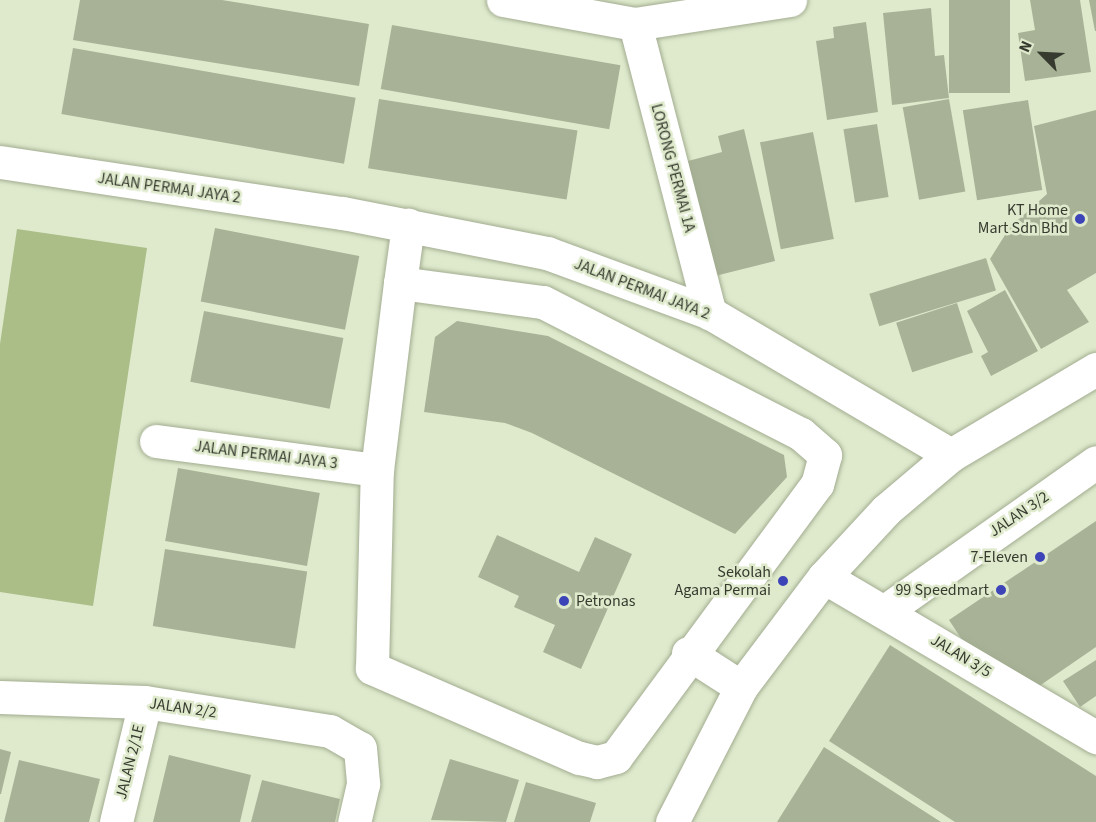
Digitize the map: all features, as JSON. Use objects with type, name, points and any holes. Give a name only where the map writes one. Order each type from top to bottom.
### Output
[{"type":"street","points":[[503,0],[635,24],[790,0]]},
{"type":"street","name":"LORONG PERMAI 1A","points":[[635,24],[710,312]]},
{"type":"street","name":"JALAN PERMAI JAYA 2","points":[[0,162],[408,225],[547,254],[710,312],[951,456]]},
{"type":"street","points":[[400,283],[543,302],[801,434],[825,455],[816,484],[688,653],[616,757],[597,762],[372,668],[377,470],[400,283],[408,225]]},
{"type":"street","points":[[678,820],[741,687],[824,577],[886,510],[951,456],[1096,369]]},
{"type":"street","name":"JALAN PERMAI JAYA 3","points":[[156,441],[377,470]]},
{"type":"street","name":"JALAN 3/2","points":[[885,611],[1096,462]]},
{"type":"street","name":"JALAN 3/5","points":[[824,577],[1096,737]]},
{"type":"street","points":[[688,653],[741,687]]},
{"type":"street","name":"JALAN 2/2","points":[[0,697],[145,702],[330,731],[360,748],[363,784],[354,822]]},
{"type":"street","name":"JALAN 2/1E","points":[[116,822],[145,702]]},
{"type":"green space","points":[[17,229],[147,248],[93,606],[0,592],[0,344]]},
{"type":"building","points":[[80,0],[222,0],[369,24],[359,86],[73,40]]},
{"type":"building","points":[[949,0],[1010,0],[1010,93],[949,93]]},
{"type":"building","points":[[1030,0],[1080,0],[1091,72],[1025,81],[1018,33],[1035,30]]},
{"type":"building","points":[[1089,0],[1096,0],[1096,31],[1095,31]]},
{"type":"building","points":[[931,8],[935,56],[944,55],[949,98],[892,105],[883,13]]},
{"type":"building","points":[[866,22],[878,112],[827,120],[816,41],[834,38],[833,27]]},
{"type":"building","points":[[392,25],[620,65],[609,129],[381,89]]},
{"type":"building","points":[[73,48],[356,98],[344,164],[61,114]]},
{"type":"building","points":[[379,99],[578,130],[567,200],[368,168]]},
{"type":"building","points":[[949,99],[965,192],[919,200],[903,107]]},
{"type":"building","points":[[1028,100],[1042,190],[977,200],[963,110]]},
{"type":"building","points":[[1096,110],[1096,273],[1067,290],[1089,322],[1041,349],[990,259],[1010,227],[1047,194],[1034,126]]},
{"type":"building","points":[[877,124],[889,197],[855,202],[843,129]]},
{"type":"building","points":[[744,129],[775,261],[715,276],[688,161],[722,152],[718,136]]},
{"type":"building","points":[[813,132],[834,239],[781,249],[760,142]]},
{"type":"building","points":[[215,228],[359,256],[345,330],[201,302]]},
{"type":"building","points":[[986,258],[996,291],[879,326],[869,294]]},
{"type":"building","points":[[1005,290],[1038,351],[991,376],[981,356],[988,352],[967,311]]},
{"type":"building","points":[[957,303],[973,352],[912,372],[896,323]]},
{"type":"building","points":[[204,311],[343,338],[330,409],[190,382]]},
{"type":"building","points":[[457,321],[548,336],[784,455],[787,477],[735,534],[532,433],[505,423],[424,412],[435,337]]},
{"type":"building","points":[[178,468],[320,493],[307,566],[165,541]]},
{"type":"building","points":[[1096,521],[1096,647],[1032,691],[970,652],[949,620]]},
{"type":"building","name":"Petronas","points":[[497,535],[579,572],[595,537],[632,554],[581,669],[543,652],[555,625],[514,607],[519,596],[478,577]]},
{"type":"building","points":[[165,549],[307,572],[295,649],[153,626]]},
{"type":"building","points":[[890,645],[1096,776],[1096,822],[955,822],[829,741]]},
{"type":"building","points":[[1096,660],[1096,696],[1080,707],[1063,681]]},
{"type":"building","points":[[824,747],[877,781],[941,822],[777,822]]},
{"type":"building","points":[[0,749],[11,752],[1,794],[0,794]]},
{"type":"building","points":[[169,755],[251,775],[240,822],[153,822]]},
{"type":"building","points":[[450,759],[519,780],[506,822],[431,820]]},
{"type":"building","points":[[19,760],[100,779],[89,822],[4,822]]},
{"type":"building","points":[[262,780],[340,799],[335,822],[251,822]]},
{"type":"building","points":[[526,782],[596,803],[590,822],[514,822]]},
{"type":"place","name":"KT Home Mart Sdn Bhd","points":[[1080,219]]},
{"type":"place","name":"7-Eleven","points":[[1040,557]]},
{"type":"place","name":"Sekolah Agama Permai","points":[[783,581]]},
{"type":"place","name":"99 Speedmart","points":[[1001,590]]},
{"type":"place","name":"Petronas","points":[[564,601]]}]
